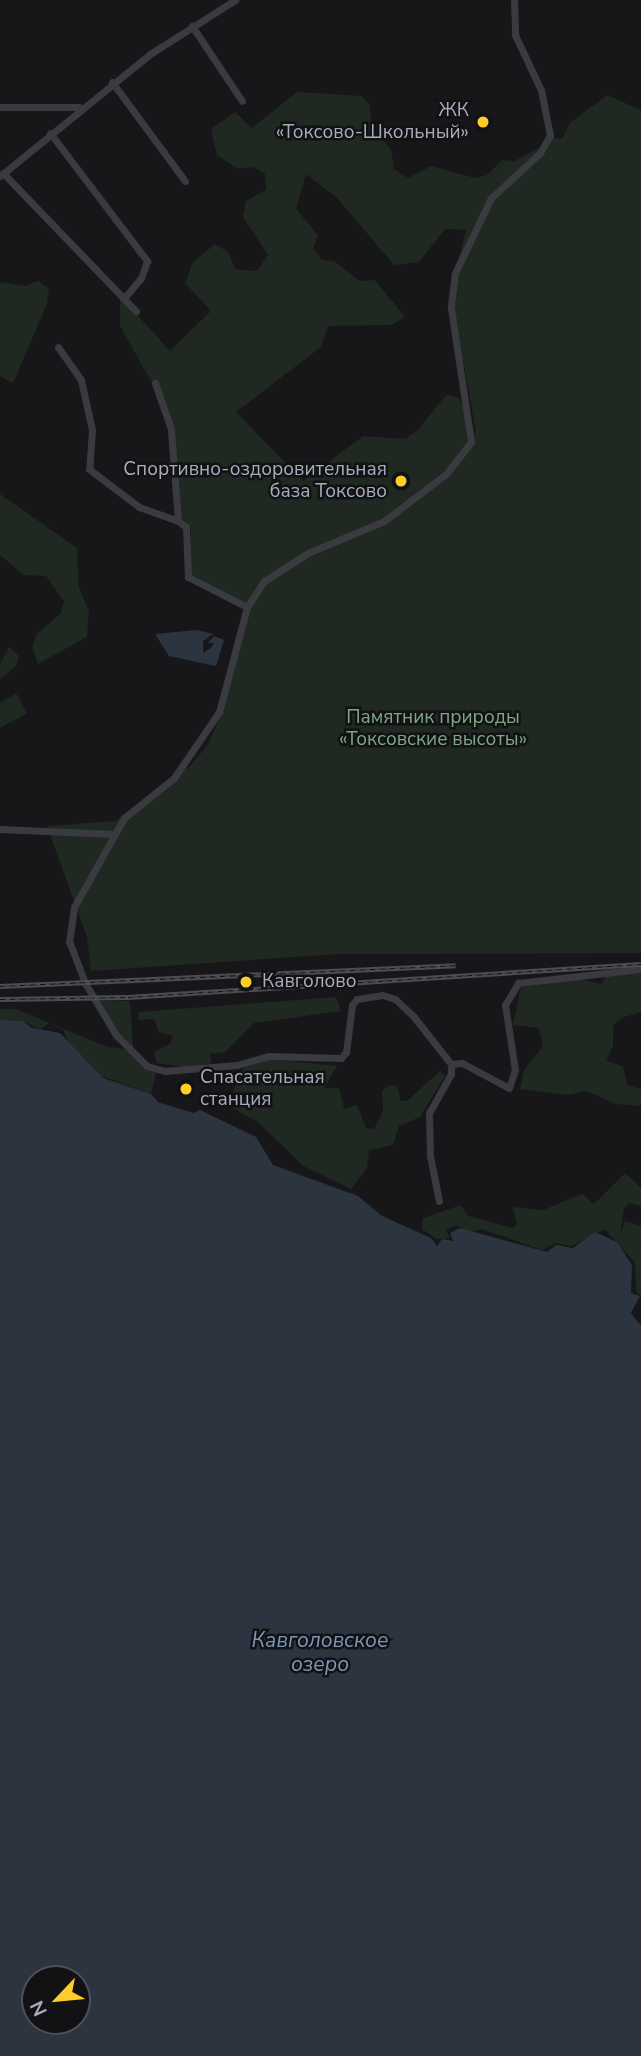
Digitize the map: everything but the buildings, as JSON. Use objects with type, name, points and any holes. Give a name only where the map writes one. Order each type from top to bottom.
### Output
[{"type":"street","points":[[136,311],[2,174],[112,82],[192,26],[235,0]]},
{"type":"street","points":[[439,1201],[430,1156],[429,1113],[451,1073],[451,1064],[414,1017],[395,999],[382,995],[357,999],[352,1005],[346,1052],[341,1058],[268,1056],[166,1071],[147,1066],[127,1049],[85,984],[71,951],[68,931],[74,907],[113,834],[135,806],[188,762],[219,712],[247,607],[264,581],[279,569],[384,521],[446,474],[471,442],[452,317],[454,273],[483,209],[540,153],[550,135],[541,90],[514,36],[513,0]]},
{"type":"street","points":[[192,26],[242,101]]},
{"type":"street","points":[[112,82],[185,181]]},
{"type":"street","points":[[0,107],[80,107]]},
{"type":"street","points":[[50,133],[148,261],[141,278],[124,298]]},
{"type":"street","points":[[58,347],[81,380],[92,430],[89,469],[139,507],[178,521],[186,527],[188,578],[247,607]]},
{"type":"street","points":[[156,383],[171,429],[178,521]]},
{"type":"street","points":[[0,829],[113,834]]},
{"type":"street","points":[[451,1064],[462,1063],[509,1088],[515,1070],[505,1004],[518,983],[641,970]]},
{"type":"green space","name":"Памятник природы «Токсовские высоты»","points":[[297,92],[362,96],[370,106],[371,127],[391,149],[394,169],[408,178],[431,166],[475,178],[487,175],[502,160],[515,161],[544,145],[548,137],[562,139],[570,123],[607,95],[641,110],[641,953],[339,954],[91,971],[87,937],[47,826],[115,821],[190,766],[207,746],[223,711],[226,685],[249,608],[189,576],[191,528],[180,520],[173,429],[156,382],[151,381],[120,326],[120,296],[170,351],[211,311],[185,283],[193,262],[215,244],[228,252],[235,269],[257,271],[268,255],[243,217],[246,201],[266,190],[265,174],[252,167],[238,169],[217,155],[211,129],[235,112],[252,128]],"holes":[[[306,174],[337,198],[394,265],[419,262],[445,229],[466,230],[451,292],[476,432],[471,441],[464,409],[458,397],[446,395],[418,430],[405,439],[363,436],[303,481],[236,412],[321,347],[328,326],[391,325],[405,317],[375,280],[360,281],[334,261],[322,260],[313,249],[318,235],[296,209]]]},
{"type":"green space","points":[[38,281],[49,289],[47,304],[13,383],[0,376],[0,282],[25,286]]},
{"type":"green space","points":[[0,494],[77,548],[79,588],[89,611],[87,637],[38,664],[32,647],[37,634],[61,613],[64,601],[46,576],[24,575],[0,555]]},
{"type":"green space","points":[[9,647],[19,656],[17,665],[0,679],[0,664]]},
{"type":"green space","points":[[16,693],[27,713],[0,728],[0,703]]},
{"type":"green space","points":[[641,973],[641,1012],[621,1018],[613,1026],[613,1046],[606,1060],[623,1067],[627,1085],[641,1089],[641,1106],[615,1104],[587,1091],[567,1095],[520,1089],[524,1070],[543,1046],[539,1028],[513,1025],[521,987],[570,977],[601,984],[607,975]]},
{"type":"green space","points":[[336,997],[341,1011],[254,1023],[225,1052],[210,1054],[212,1063],[191,1068],[157,1063],[154,1052],[170,1044],[173,1036],[159,1032],[154,1019],[138,1020],[139,1012]]},
{"type":"green space","points":[[100,1001],[130,1001],[133,1047],[118,1033]]},
{"type":"green space","points":[[0,1009],[16,1009],[107,1047],[126,1049],[157,1069],[151,1094],[96,1074],[71,1049],[63,1030],[49,1023],[40,1030],[23,1021],[0,1020]]},
{"type":"green space","points":[[269,1059],[337,1066],[324,1088],[339,1088],[344,1109],[357,1105],[366,1128],[374,1129],[383,1111],[382,1091],[389,1085],[397,1086],[401,1101],[407,1101],[440,1071],[445,1076],[420,1117],[399,1126],[393,1145],[369,1150],[367,1168],[351,1189],[303,1166],[258,1122],[219,1101],[233,1092],[243,1068]]},
{"type":"green space","points":[[625,1173],[641,1188],[641,1206],[629,1203],[624,1208],[620,1236],[625,1221],[641,1226],[641,1245],[637,1244],[641,1246],[641,1296],[636,1292],[635,1263],[605,1229],[571,1246],[555,1243],[542,1250],[482,1229],[468,1232],[457,1225],[446,1229],[450,1238],[436,1239],[422,1229],[423,1218],[461,1205],[468,1216],[513,1228],[517,1224],[513,1207],[543,1210],[582,1194],[594,1204]]},
{"type":"water","points":[[197,630],[213,634],[203,641],[203,653],[212,647],[214,643],[208,643],[214,636],[224,640],[216,666],[169,656],[155,634]]},
{"type":"water","name":"Кавголовское озеро","points":[[0,1020],[23,1021],[32,1028],[60,1033],[103,1078],[151,1094],[158,1102],[193,1113],[200,1110],[256,1137],[273,1165],[358,1196],[382,1216],[431,1238],[437,1246],[442,1239],[453,1241],[450,1233],[460,1228],[547,1252],[556,1245],[573,1248],[595,1232],[617,1242],[632,1265],[631,1293],[640,1296],[631,1313],[641,1326],[641,2056],[0,2056]]},
{"type":"railway","points":[[0,999],[128,997],[641,964]]},
{"type":"railway","points":[[0,986],[456,965]]},
{"type":"place","name":"ЖК «Токсово-Школьный»","points":[[483,122]]},
{"type":"place","name":"Спортивно-оздоровительная база Токсово","points":[[401,481]]},
{"type":"place","name":"Кавголово","points":[[246,982]]},
{"type":"place","name":"Спасательная станция","points":[[186,1089]]}]
